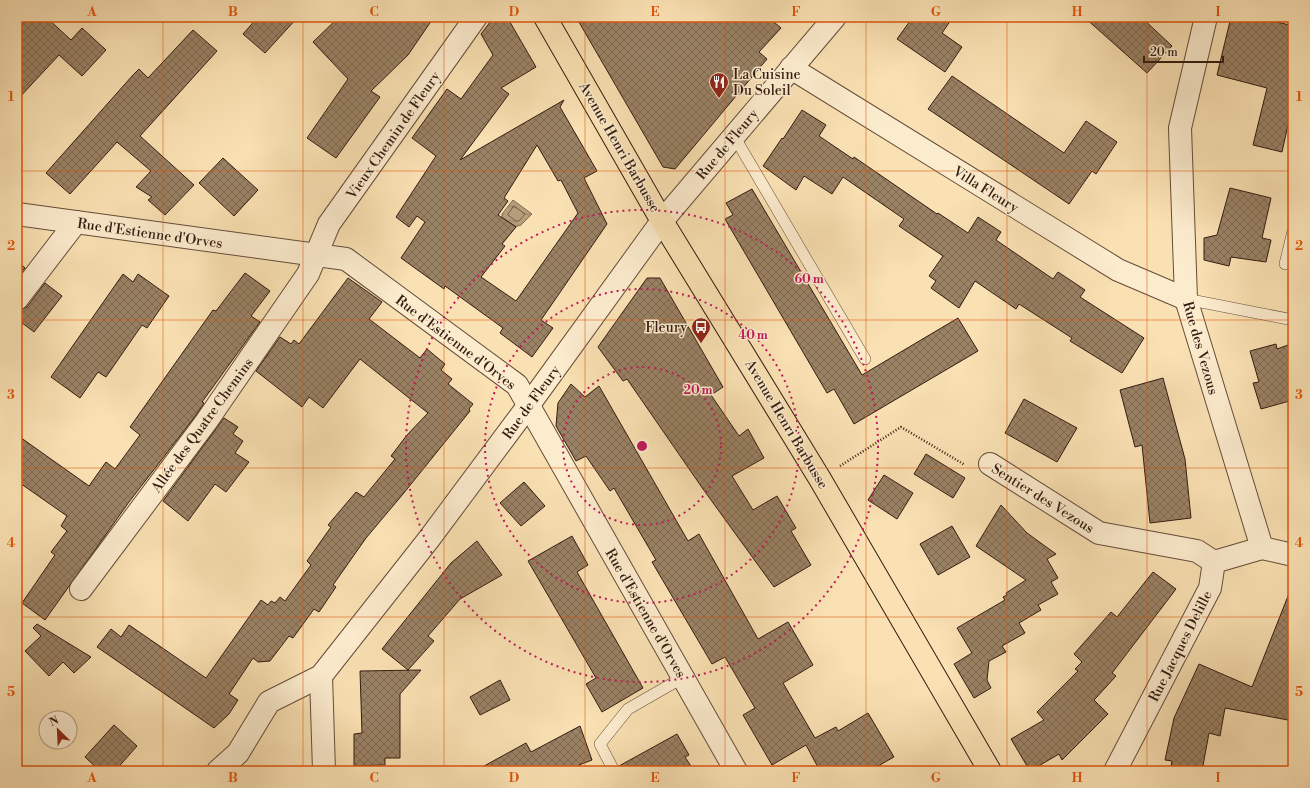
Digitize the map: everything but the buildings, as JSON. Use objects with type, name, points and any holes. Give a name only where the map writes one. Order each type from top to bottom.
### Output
[{"type":"main road","name":"Avenue Henri Barbusse","points":[[545,17],[662,220],[820,479],[990,771]]},
{"type":"street","name":"Vieux Chemin de Fleury","points":[[316,256],[329,224],[476,17]]},
{"type":"street","name":"Rue de Fleury","points":[[218,771],[238,753],[269,702],[321,676],[429,539],[528,406],[662,220],[835,17]]},
{"type":"street","name":"Rue des Vezous","points":[[1206,17],[1180,128],[1186,299],[1262,548]]},
{"type":"street","name":"Villa Fleury","points":[[791,68],[1118,270],[1186,299]]},
{"type":"street","name":"Rue d'Estienne d'Orves","points":[[17,214],[346,259],[517,385],[736,771]]},
{"type":"street","points":[[17,299],[76,222]]},
{"type":"street","name":"Allée des Quatre Chemins","points":[[81,589],[206,422],[308,274],[316,256]]},
{"type":"street","name":"Sentier des Vezous","points":[[990,464],[1099,533],[1197,551],[1214,562]]},
{"type":"street","points":[[1214,562],[1262,548],[1293,555]]},
{"type":"street","name":"Rue Jacques Delille","points":[[1115,771],[1210,588],[1214,562]]},
{"type":"street","points":[[321,676],[324,771]]},
{"type":"lane","points":[[734,136],[865,359]]},
{"type":"lane","points":[[1285,264],[1293,231]]},
{"type":"lane","points":[[1186,299],[1293,320]]},
{"type":"lane","points":[[614,771],[600,744],[628,709],[682,678]]},
{"type":"path","name":"Sentier des Vezous","points":[[820,479],[900,427],[966,466],[990,464]]},
{"type":"water","points":[[513,200],[532,214],[520,226],[518,225],[517,227],[502,217],[502,214]]},
{"type":"place","name":"La Cuisine Du Soleil","points":[[719,99]]},
{"type":"place","name":"Fleury","points":[[701,344]]}]
